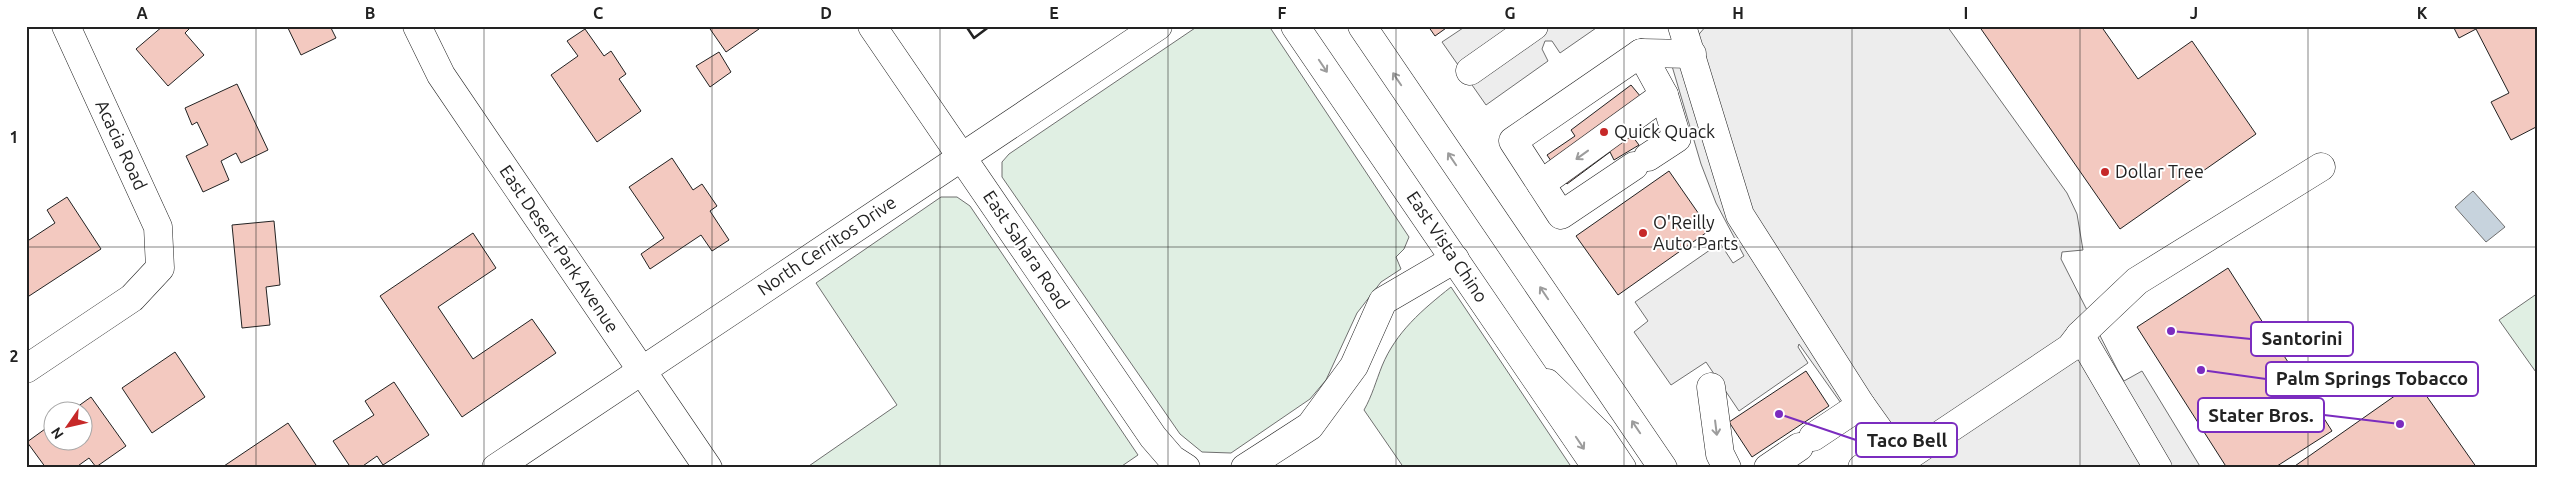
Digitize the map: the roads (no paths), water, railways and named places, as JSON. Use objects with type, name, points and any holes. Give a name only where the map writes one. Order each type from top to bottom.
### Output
[{"type":"street","name":"Acacia Road","points":[[26,369],[132,298],[160,268],[158,227],[66,26]]},
{"type":"street","name":"East Desert Park Avenue","points":[[417,26],[441,76],[708,468]]},
{"type":"street","name":"East Sahara Road","points":[[872,26],[1157,443],[1172,459],[1186,468]]},
{"type":"street","name":"East Vista Chino","points":[[1295,26],[1597,468]]},
{"type":"street","points":[[1362,26],[1663,468]]},
{"type":"street","points":[[1470,72],[1534,26]]},
{"type":"street","points":[[1682,26],[1740,215],[1861,405],[1900,459]]},
{"type":"street","name":"North Cerritos Drive","points":[[496,468],[1148,29]]},
{"type":"street","points":[[1641,53],[1664,96],[1677,138],[1561,215],[1513,141],[1641,53],[1692,54]]},
{"type":"street","points":[[1541,184],[1664,96]]},
{"type":"street","points":[[1862,468],[1900,459],[2070,348],[2121,294],[2155,269],[2321,168]]},
{"type":"street","points":[[1245,468],[1310,426],[1354,366],[1383,301],[1455,259]]},
{"type":"street","points":[[2080,336],[2158,468]]},
{"type":"street","points":[[1523,359],[1600,435],[1622,468]]},
{"type":"street","points":[[1711,387],[1720,454],[1727,468]]},
{"type":"street","points":[[1768,468],[1861,405]]},
{"type":"place","name":"Quick Quack","points":[[1604,132]]},
{"type":"place","name":"Dollar Tree","points":[[2105,172]]},
{"type":"place","name":"O'Reilly Auto Parts","points":[[1643,233]]},
{"type":"place","name":"Santorini","points":[[2171,331]]},
{"type":"place","name":"Palm Springs Tobacco","points":[[2201,370]]},
{"type":"place","name":"Taco Bell","points":[[1779,414]]},
{"type":"place","name":"Stater Bros.","points":[[2400,424]]}]
